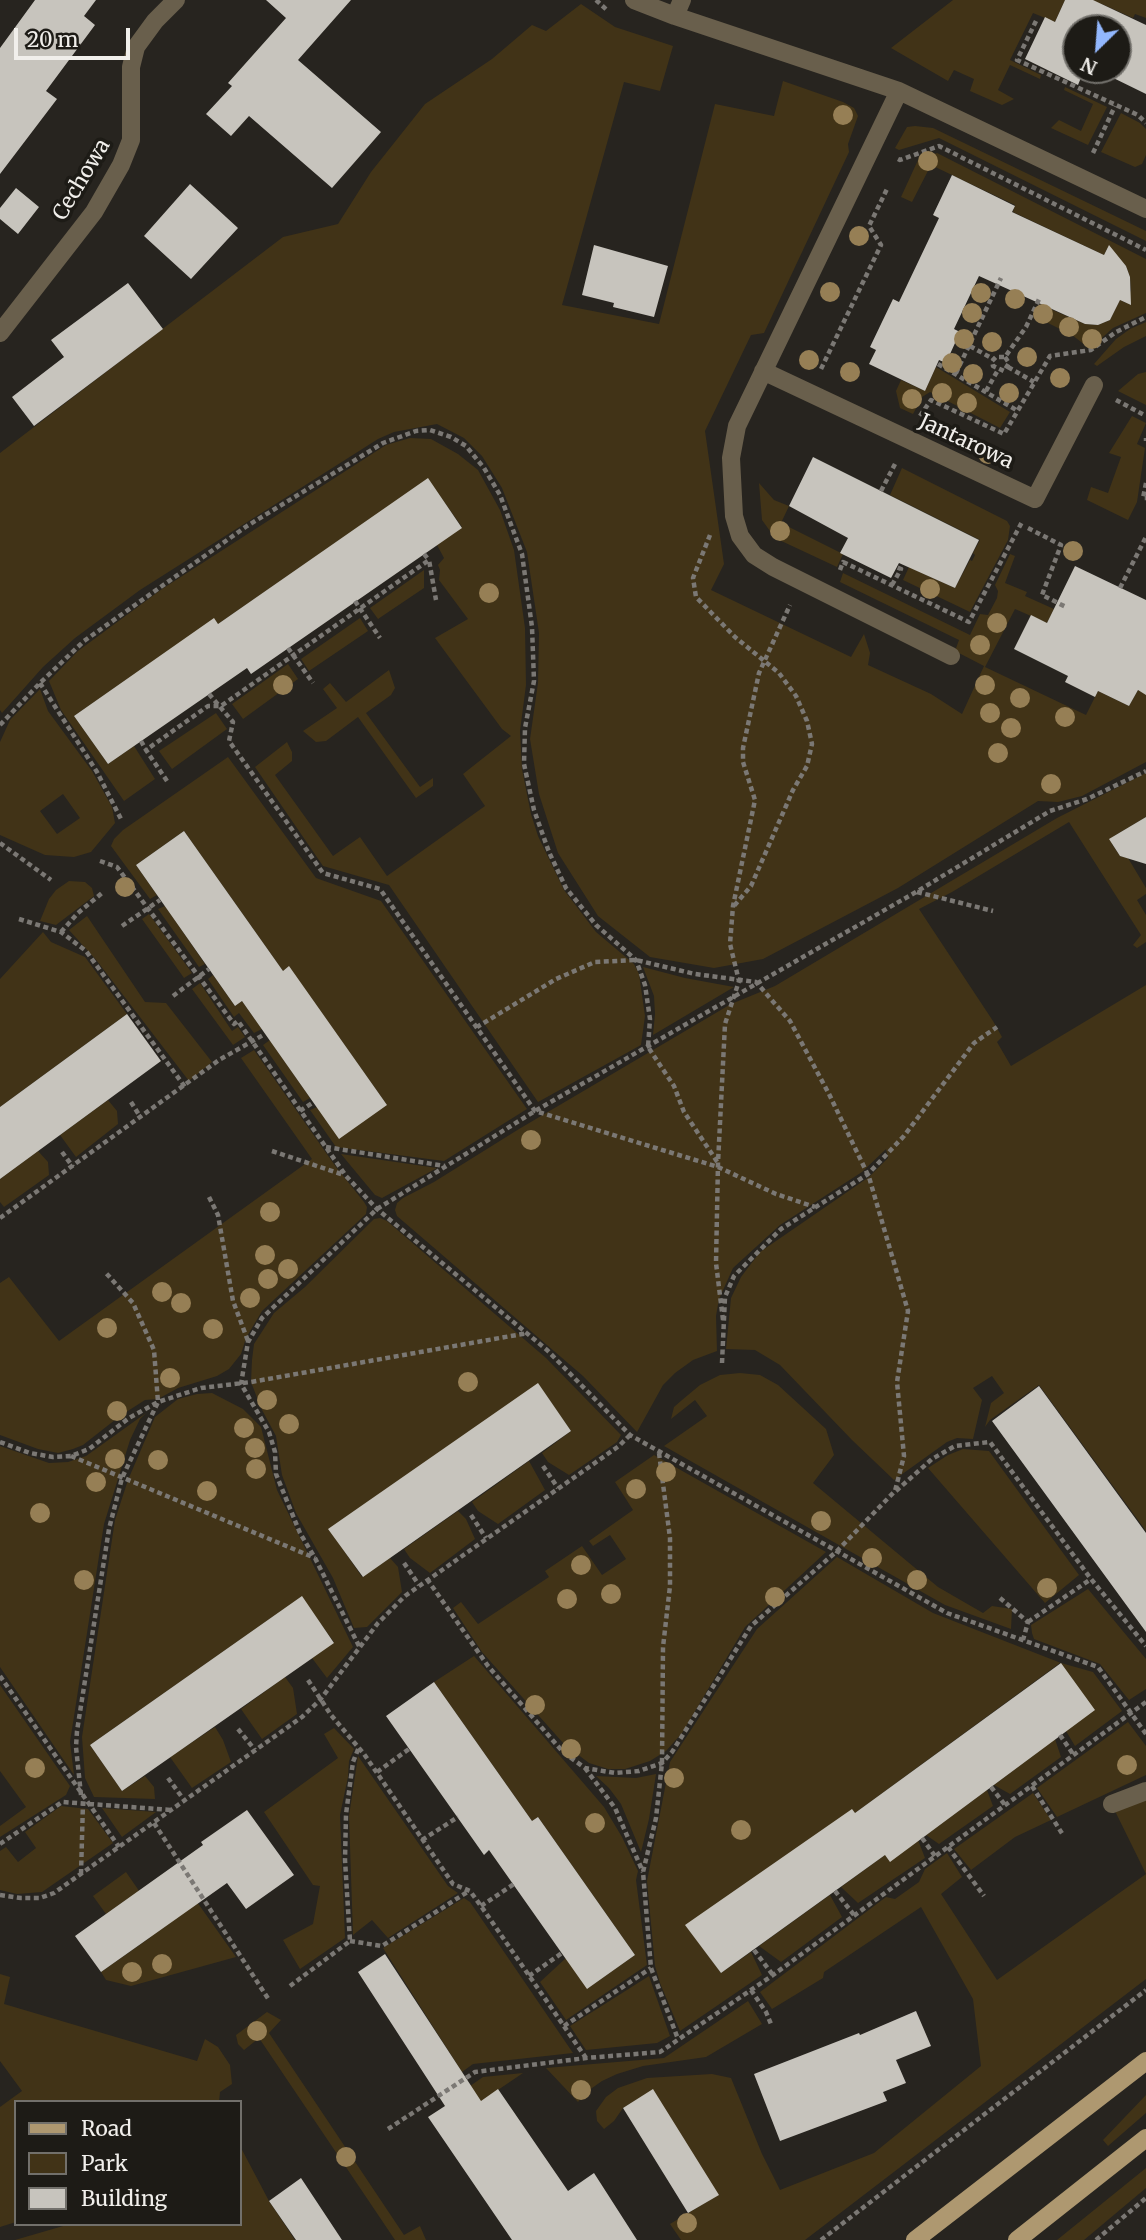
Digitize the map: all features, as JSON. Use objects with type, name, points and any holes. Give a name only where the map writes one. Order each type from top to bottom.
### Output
[{"type":"main road","points":[[915,2240],[1146,2061]]},
{"type":"main road","points":[[1017,2240],[1146,2138]]},
{"type":"street","name":"Cechowa","points":[[0,333],[94,212],[121,166],[131,140],[131,67],[136,47],[155,21],[176,0]]},
{"type":"street","points":[[634,0],[679,8],[899,91],[1146,209]]},
{"type":"street","points":[[899,91],[737,426],[731,458],[734,516],[740,536],[754,555],[801,582],[951,656]]},
{"type":"street","name":"Jantarowa","points":[[763,371],[1035,499]]},
{"type":"street","points":[[1035,499],[1094,385]]},
{"type":"street","points":[[1112,1804],[1146,1791]]},
{"type":"path","points":[[1036,21],[1017,60],[1138,115],[1146,123]]},
{"type":"path","points":[[1093,153],[1115,106]]},
{"type":"path","points":[[791,384],[820,372],[881,245],[869,226],[888,186]]},
{"type":"path","points":[[956,373],[1001,278]]},
{"type":"path","points":[[1004,357],[1026,327],[1040,297]]},
{"type":"path","points":[[918,420],[931,400],[1004,434],[1050,356],[1091,350],[1116,332],[1146,317]]},
{"type":"path","points":[[970,346],[993,359]]},
{"type":"path","points":[[993,359],[1004,357]]},
{"type":"path","points":[[1004,357],[1009,363],[1008,368]]},
{"type":"path","points":[[993,359],[993,366],[998,370],[1004,371],[1008,368]]},
{"type":"path","points":[[938,364],[1018,411]]},
{"type":"path","points":[[1008,368],[1034,382]]},
{"type":"path","points":[[986,391],[998,370]]},
{"type":"path","points":[[1120,403],[1146,416]]},
{"type":"path","points":[[0,725],[84,641],[247,526],[383,443],[416,431],[430,430],[466,446],[484,468],[500,495],[522,554],[532,627],[534,681],[525,727],[524,764],[534,810],[566,888],[596,925],[636,960],[645,985],[650,1019],[648,1046],[674,1086],[684,1112],[718,1165]]},
{"type":"path","points":[[881,491],[896,461],[907,467]]},
{"type":"path","points":[[1146,483],[1143,498],[1146,498]]},
{"type":"path","points":[[733,489],[718,517],[693,579],[696,597],[763,662],[779,673],[796,696],[807,721],[812,744],[807,766],[793,790],[751,886],[733,906]]},
{"type":"path","points":[[837,575],[843,562],[969,622],[1035,499]]},
{"type":"path","points":[[1009,519],[1061,545],[1042,596],[1066,607]]},
{"type":"path","points":[[1120,588],[1146,537]]},
{"type":"path","points":[[424,554],[429,560],[436,600]]},
{"type":"path","points":[[146,750],[208,706],[221,706],[429,560]]},
{"type":"path","points":[[892,585],[901,569],[897,567]]},
{"type":"path","points":[[723,1320],[716,1263],[725,1024],[739,981],[730,944],[733,906],[755,800],[743,762],[743,748],[763,662],[801,582]]},
{"type":"path","points":[[355,601],[380,638]]},
{"type":"path","points":[[288,648],[313,683]]},
{"type":"path","points":[[40,683],[97,772],[122,821]]},
{"type":"path","points":[[209,694],[233,722],[229,741],[323,873],[380,889],[535,1111],[718,1165],[776,1195],[815,1207]]},
{"type":"path","points":[[141,741],[167,781]]},
{"type":"path","points":[[359,1646],[300,1533],[281,1487],[269,1432],[241,1384],[248,1342],[262,1318],[377,1209],[535,1111],[916,892],[1049,811],[1087,799],[1146,771]]},
{"type":"path","points":[[0,843],[51,880]]},
{"type":"path","points":[[100,861],[117,867],[234,1024],[238,1021],[346,1176],[377,1209],[547,1350],[629,1435],[947,1613],[1098,1667],[1146,1734]]},
{"type":"path","points":[[916,892],[993,911]]},
{"type":"path","points":[[61,932],[102,893]]},
{"type":"path","points":[[122,926],[160,900]]},
{"type":"path","points":[[19,919],[61,932],[86,951],[185,1087]]},
{"type":"path","points":[[477,1027],[574,970],[595,962],[636,960],[673,970],[756,982],[790,1021],[868,1174],[908,1311],[897,1382],[904,1456],[895,1491]]},
{"type":"path","points":[[173,996],[209,969]]},
{"type":"path","points":[[722,1363],[725,1297],[734,1276],[781,1229],[868,1174],[904,1136],[974,1043],[997,1027]]},
{"type":"path","points":[[1,1215],[73,1167],[219,1060],[265,1034]]},
{"type":"path","points":[[131,1102],[141,1118]]},
{"type":"path","points":[[300,1111],[312,1103]]},
{"type":"path","points":[[325,1147],[447,1166]]},
{"type":"path","points":[[272,1151],[346,1176]]},
{"type":"path","points":[[62,1153],[73,1167]]},
{"type":"path","points":[[209,1197],[218,1215],[233,1301],[248,1342]]},
{"type":"path","points":[[81,1795],[77,1731],[109,1529],[122,1478],[158,1402],[154,1350],[133,1303],[106,1273]]},
{"type":"path","points":[[0,1442],[30,1453],[54,1457],[71,1456],[89,1449],[130,1418],[158,1402],[201,1388],[241,1384],[528,1333]]},
{"type":"path","points":[[0,1895],[40,1898],[54,1893],[302,1717],[320,1700],[378,1623],[427,1578],[619,1446],[629,1435]]},
{"type":"path","points":[[585,1768],[615,1773],[639,1771],[662,1763],[684,1735],[751,1626],[837,1551],[895,1491],[932,1459],[955,1446],[990,1442],[1091,1579],[1146,1646]]},
{"type":"path","points":[[659,1452],[670,1538],[670,1586],[663,1647],[662,1763],[656,1818],[643,1872],[651,1968],[678,2039]]},
{"type":"path","points":[[71,1456],[315,1558]]},
{"type":"path","points":[[543,1465],[558,1488]]},
{"type":"path","points":[[471,1515],[486,1538]]},
{"type":"path","points":[[404,1563],[419,1585]]},
{"type":"path","points":[[427,1578],[488,1665],[563,1752],[585,1768],[615,1808],[643,1872]]},
{"type":"path","points":[[1023,1640],[1028,1622],[1091,1579]]},
{"type":"path","points":[[1000,1598],[1028,1622]]},
{"type":"path","points":[[0,1676],[85,1802],[119,1847]]},
{"type":"path","points":[[309,1680],[320,1700],[377,1772],[453,1884],[470,1891],[481,1906],[586,2058]]},
{"type":"path","points":[[388,2129],[475,2071],[660,2052],[773,1975],[1146,1702]]},
{"type":"path","points":[[238,1729],[255,1750]]},
{"type":"path","points":[[1060,1735],[1073,1754]]},
{"type":"path","points":[[350,1941],[345,1860],[346,1814],[353,1762],[359,1748]]},
{"type":"path","points":[[377,1772],[410,1749]]},
{"type":"path","points":[[168,1778],[184,1800]]},
{"type":"path","points":[[1032,1786],[1063,1835]]},
{"type":"path","points":[[991,1787],[1006,1805]]},
{"type":"path","points":[[0,1844],[62,1802],[172,1810]]},
{"type":"path","points":[[81,1874],[85,1802]]},
{"type":"path","points":[[422,1840],[458,1817]]},
{"type":"path","points":[[153,1823],[269,2000]]},
{"type":"path","points":[[922,1838],[935,1856]]},
{"type":"path","points":[[948,1847],[984,1896]]},
{"type":"path","points":[[481,1906],[514,1884]]},
{"type":"path","points":[[290,1986],[350,1941],[382,1946],[470,1891]]},
{"type":"path","points":[[835,1891],[854,1915]]},
{"type":"path","points":[[754,1950],[773,1975]]},
{"type":"path","points":[[529,1976],[562,1953]]},
{"type":"path","points":[[564,2026],[651,1968]]},
{"type":"path","points":[[751,1990],[771,2024]]},
{"type":"path","points":[[821,2240],[1146,1990]]},
{"type":"path","points":[[1096,2240],[1146,2197]]},
{"type":"green space","points":[[953,0],[1065,0],[1055,22],[1033,13],[1010,60],[1041,75],[1040,79],[1010,65],[998,90],[1014,99],[1002,105],[970,91],[974,79],[954,70],[948,81],[891,48]]},
{"type":"green space","points":[[1081,0],[1146,0],[1146,18],[1135,14],[1133,18],[1132,14],[1124,14],[1102,4]]},
{"type":"green space","points":[[581,4],[615,27],[673,46],[660,91],[624,82],[562,305],[659,324],[715,104],[774,116],[783,81],[843,102],[854,108],[858,116],[848,144],[849,152],[764,333],[751,335],[705,431],[724,564],[711,590],[851,657],[864,634],[870,653],[868,665],[931,694],[962,714],[984,666],[955,651],[959,640],[840,582],[843,573],[970,635],[980,614],[988,615],[997,598],[995,585],[1010,554],[1015,556],[1005,583],[1027,592],[1025,596],[1054,609],[1047,623],[1015,609],[985,667],[1086,715],[1098,691],[1129,706],[1138,690],[1146,694],[1146,762],[1082,796],[1058,802],[1038,801],[898,888],[763,959],[714,968],[650,957],[598,916],[558,853],[539,794],[530,739],[538,683],[539,633],[527,552],[502,488],[482,456],[464,438],[437,424],[394,432],[378,439],[140,590],[75,638],[43,667],[2,713],[0,710],[0,453],[283,237],[338,224],[371,172],[425,104],[492,59],[532,25],[546,31]]},
{"type":"green space","points":[[1065,87],[1107,107],[1088,145],[1051,128],[1059,120],[1081,131],[1093,104],[1064,90]]},
{"type":"green space","points":[[1121,113],[1146,129],[1146,155],[1142,164],[1135,167],[1101,152]]},
{"type":"green space","points":[[907,127],[933,128],[1146,231],[1146,241],[939,138],[899,150],[895,148]]},
{"type":"green space","points":[[937,153],[1146,259],[1146,313],[1113,328],[1094,345],[1085,345],[1072,335],[1036,317],[1041,305],[1085,324],[1098,325],[1110,320],[1120,300],[1126,303],[1131,290],[1126,266],[1107,249],[1104,255],[1013,212],[1015,205],[931,165],[912,202],[901,197],[918,160]]},
{"type":"green space","points":[[1146,322],[1146,336],[1124,347],[1097,366],[1094,364],[1116,339]]},
{"type":"green space","points":[[936,367],[1010,412],[1000,428],[930,392],[922,397],[913,414],[900,408],[896,391],[901,380],[925,391]]},
{"type":"green space","points":[[1146,372],[1146,405],[1118,391],[1138,374]]},
{"type":"green space","points":[[1132,416],[1146,423],[1137,444],[1145,448],[1137,502],[1128,520],[1087,500],[1091,487],[1108,493],[1121,457],[1109,453]]},
{"type":"green space","points":[[410,438],[431,439],[458,454],[478,470],[500,510],[514,550],[525,628],[526,685],[520,731],[522,769],[531,814],[538,836],[564,890],[596,932],[634,964],[639,974],[645,1016],[641,1045],[538,1102],[389,885],[323,866],[255,767],[287,742],[292,752],[292,761],[275,775],[333,856],[360,837],[387,876],[485,806],[463,774],[511,736],[502,729],[435,638],[468,619],[439,580],[438,565],[444,558],[437,545],[462,527],[428,479],[218,624],[214,619],[74,716],[108,764],[134,746],[155,779],[124,801],[61,710],[49,681],[78,651],[162,589],[386,445]]},
{"type":"green space","points":[[902,468],[1007,521],[1010,526],[1008,540],[970,612],[903,580],[909,567],[955,588],[970,560],[972,561],[980,540],[890,495]]},
{"type":"green space","points":[[759,483],[774,500],[789,506],[781,523],[843,554],[837,567],[775,538],[762,520]]},
{"type":"green space","points":[[424,570],[424,588],[378,619],[370,608]]},
{"type":"green space","points":[[360,618],[368,631],[309,671],[301,659]]},
{"type":"green space","points":[[288,664],[298,679],[243,719],[232,704]]},
{"type":"green space","points":[[389,670],[395,688],[391,695],[366,713],[420,787],[433,778],[433,786],[416,798],[358,717],[326,741],[316,742],[303,731],[337,708],[323,689],[330,683],[346,702]]},
{"type":"green space","points":[[40,689],[48,711],[92,771],[112,807],[115,823],[91,852],[74,857],[45,855],[0,835],[0,742],[10,720]],"holes":[[[63,794],[80,818],[57,834],[40,811]]]},
{"type":"green space","points":[[216,713],[227,729],[172,769],[159,751]]},
{"type":"green space","points":[[228,757],[316,878],[381,901],[527,1109],[444,1161],[336,1147],[310,1110],[317,1107],[387,1105],[289,967],[283,971],[184,831],[136,865],[157,895],[150,899],[111,846],[123,830]]},
{"type":"green space","points":[[1146,773],[1146,817],[1114,836],[1112,844],[1120,856],[1128,858],[1146,888],[1146,894],[1137,900],[1146,915],[1146,942],[1137,948],[1133,945],[1141,935],[1069,822],[919,909],[993,1021],[1002,1037],[997,1042],[1011,1066],[1146,985],[1146,1531],[1039,1385],[990,1420],[985,1427],[991,1403],[1004,1393],[992,1376],[973,1388],[982,1400],[973,1439],[957,1438],[947,1442],[894,1480],[780,1365],[755,1350],[726,1349],[731,1298],[741,1277],[760,1252],[869,1177],[888,1158],[886,1149],[862,1172],[780,1225],[733,1268],[719,1299],[716,1316],[717,1351],[693,1360],[663,1385],[637,1432],[583,1376],[397,1216],[397,1203],[403,1198],[519,1129],[731,1004],[775,986],[1057,818]]},
{"type":"green space","points":[[69,881],[85,882],[92,888],[94,896],[56,925],[40,921],[49,899]]},
{"type":"green space","points":[[165,906],[205,964],[199,967],[158,909]]},
{"type":"green space","points":[[149,914],[192,973],[184,978],[142,919]]},
{"type":"green space","points":[[87,916],[145,1002],[166,1003],[212,1062],[189,1081],[97,961],[69,930]]},
{"type":"green space","points":[[43,932],[51,942],[85,957],[127,1014],[0,1107],[0,979]]},
{"type":"green space","points":[[643,967],[734,987],[653,1035],[654,996]]},
{"type":"green space","points":[[213,975],[235,1006],[242,1001],[262,1029],[254,1033],[239,1013],[234,1017],[208,979]]},
{"type":"green space","points":[[200,983],[232,1031],[238,1027],[245,1037],[233,1045],[192,989]]},
{"type":"green space","points":[[270,1040],[310,1098],[303,1102],[263,1045]]},
{"type":"green space","points":[[254,1050],[336,1167],[364,1202],[367,1207],[366,1214],[262,1311],[246,1338],[241,1354],[229,1369],[217,1376],[178,1388],[158,1399],[145,1400],[83,1445],[73,1449],[58,1453],[38,1449],[0,1435],[0,1283],[9,1277],[59,1341],[312,1159],[241,1058]]},
{"type":"green space","points":[[108,1100],[117,1111],[118,1124],[76,1157],[60,1135]]},
{"type":"green space","points":[[38,1151],[48,1162],[49,1175],[4,1207],[0,1202],[0,1179]]},
{"type":"green space","points":[[341,1154],[437,1168],[382,1198],[375,1195]]},
{"type":"green space","points":[[374,1219],[387,1221],[546,1358],[621,1435],[617,1442],[569,1475],[548,1462],[542,1453],[571,1431],[538,1384],[329,1529],[362,1577],[390,1558],[398,1567],[402,1592],[367,1627],[354,1628],[333,1578],[296,1513],[282,1475],[276,1436],[251,1382],[252,1360],[254,1344],[274,1313],[305,1287]]},
{"type":"green space","points":[[720,1375],[760,1375],[778,1385],[826,1429],[834,1455],[813,1483],[938,1587],[983,1613],[992,1606],[1012,1609],[1011,1629],[945,1605],[664,1446],[707,1416],[695,1400],[671,1419],[674,1407],[700,1385]]},
{"type":"green space","points":[[212,1393],[243,1409],[261,1427],[277,1490],[353,1647],[327,1678],[312,1658],[334,1642],[301,1597],[90,1745],[122,1791],[145,1776],[154,1787],[155,1799],[94,1797],[85,1778],[82,1737],[115,1520],[128,1480],[155,1417],[178,1399]]},
{"type":"green space","points":[[146,1413],[140,1419],[130,1440],[104,1524],[70,1742],[74,1775],[0,1667],[0,1446],[49,1463],[68,1462],[86,1456]]},
{"type":"green space","points":[[963,1449],[989,1451],[1079,1575],[1045,1603],[928,1468]]},
{"type":"green space","points":[[654,1455],[826,1552],[745,1627],[682,1733],[666,1751],[650,1761],[625,1769],[608,1769],[589,1763],[564,1744],[482,1652],[453,1608],[461,1602],[478,1624],[549,1577],[545,1571],[582,1546],[602,1575],[626,1559],[610,1535],[593,1546],[589,1541],[633,1510],[615,1482]]},
{"type":"green space","points":[[529,1461],[545,1490],[498,1524],[478,1511],[472,1502]]},
{"type":"green space","points":[[458,1511],[466,1519],[475,1539],[430,1573],[410,1558],[404,1549]]},
{"type":"green space","points":[[837,1557],[933,1613],[1061,1663],[1093,1672],[1122,1711],[1075,1746],[1066,1731],[1060,1663],[855,1813],[686,1925],[721,1973],[751,1952],[762,1975],[680,2031],[655,1966],[647,1881],[670,1762],[757,1629]]},
{"type":"green space","points":[[1088,1589],[1146,1659],[1146,1689],[1129,1700],[1100,1664],[1034,1639],[1031,1625]]},
{"type":"green space","points":[[474,1656],[604,1807],[638,1871],[636,1880],[647,1965],[566,2020],[540,1982],[566,1958],[588,1988],[635,1955],[538,1817],[532,1821],[434,1682]]},
{"type":"green space","points":[[285,1677],[293,1688],[297,1714],[262,1739],[241,1709]]},
{"type":"green space","points":[[0,1685],[70,1786],[66,1795],[0,1837],[0,1826],[26,1807],[0,1771]]},
{"type":"green space","points":[[1128,1722],[1146,1746],[1146,1775],[1057,1817],[1037,1788]]},
{"type":"green space","points":[[215,1727],[231,1762],[192,1788],[170,1757]]},
{"type":"green space","points":[[334,1728],[354,1749],[349,1761],[340,1815],[345,1938],[300,1969],[283,1940],[313,1924],[320,1886],[313,1885],[264,1812],[338,1758],[324,1734]]},
{"type":"green space","points":[[1055,1739],[1061,1757],[1010,1794],[994,1785]]},
{"type":"green space","points":[[358,1756],[448,1886],[458,1893],[388,1938],[372,1920],[353,1935],[349,1816]]},
{"type":"green space","points":[[656,1774],[641,1852],[621,1804],[596,1776],[636,1778]]},
{"type":"green space","points":[[987,1790],[993,1806],[939,1844],[926,1835]]},
{"type":"green space","points":[[1033,1793],[1051,1820],[1015,1837],[971,1870],[954,1849]]},
{"type":"green space","points":[[1146,1799],[1146,1874],[1115,1811]]},
{"type":"green space","points":[[61,1806],[88,1809],[113,1843],[42,1892],[17,1894],[0,1890],[0,1851],[6,1847],[18,1862],[36,1848],[25,1832]]},
{"type":"green space","points":[[102,1808],[156,1812],[122,1837]]},
{"type":"green space","points":[[918,1840],[925,1858],[858,1903],[841,1887],[885,1855]]},
{"type":"green space","points":[[947,1853],[962,1877],[941,1894],[997,1980],[1146,1874],[1146,1979],[805,2240],[681,2240],[670,2224],[718,2195],[653,2090],[623,2108],[604,2129],[597,2121],[596,2111],[606,2097],[618,2088],[647,2078],[712,2074],[731,2078],[780,2190],[874,2153],[981,2066],[973,1999],[921,1907],[824,1972],[823,1978],[772,2009],[760,1992],[886,1897],[895,1899],[919,1882],[925,1869]]},
{"type":"green space","points":[[126,1872],[144,1898],[126,1900],[106,1914],[93,1896]]},
{"type":"green space","points":[[830,1895],[842,1917],[781,1962],[759,1946]]},
{"type":"green space","points":[[464,1898],[470,1902],[573,2053],[473,2064],[462,2072],[383,1948]]},
{"type":"green space","points":[[197,1902],[236,1957],[131,1986],[106,1980],[101,1972]]},
{"type":"green space","points":[[0,1974],[10,1977],[4,2004],[197,2061],[205,2039],[218,2047],[230,2065],[232,2084],[220,2092],[219,2100],[14,2100],[14,2223],[0,2227],[0,2107],[22,2091],[0,2061]]},
{"type":"green space","points":[[649,1976],[670,2036],[657,2043],[586,2050],[570,2026]]},
{"type":"green space","points":[[748,2001],[762,2024],[706,2057],[643,2066],[617,2074],[585,2093],[578,2102],[546,2068],[664,2058]]},
{"type":"green space","points":[[267,2012],[281,2020],[269,2033],[404,2235],[420,2226],[426,2240],[395,2240],[259,2038],[244,2050],[238,2044],[236,2035]]},
{"type":"green space","points":[[523,2073],[467,2111],[457,2095],[483,2077]]},
{"type":"green space","points":[[1146,2095],[1146,2113],[1108,2146],[1103,2140]]},
{"type":"green space","points":[[242,2150],[269,2201],[295,2240],[15,2240],[63,2226],[242,2226]]},
{"type":"green space","points":[[1146,2168],[1146,2188],[1084,2240],[1057,2240]]},
{"type":"building","points":[[35,0],[96,0],[84,16],[95,25],[46,91],[57,99],[0,174],[0,48]]},
{"type":"building","points":[[266,0],[351,0],[298,60],[381,132],[332,188],[249,116],[231,136],[206,114],[232,86],[228,83],[286,18]]},
{"type":"building","points":[[1065,0],[1093,0],[1123,14],[1062,14],[1062,77],[1025,59],[1045,17],[1055,22]]},
{"type":"building","points":[[1132,18],[1146,25],[1146,94],[1126,84],[1132,84]]},
{"type":"building","points":[[952,175],[1015,206],[1012,212],[1104,255],[1109,245],[1126,266],[1130,277],[1131,305],[1120,300],[1110,320],[1098,325],[1085,324],[979,276],[954,329],[960,332],[946,363],[939,360],[925,391],[869,364],[876,350],[870,347],[893,299],[899,302],[939,218],[933,215]]},
{"type":"building","points":[[190,184],[238,228],[191,279],[144,236]]},
{"type":"building","points":[[16,188],[39,207],[18,234],[0,219],[0,208]]},
{"type":"building","points":[[594,245],[668,266],[654,317],[613,307],[614,303],[582,295]]},
{"type":"building","points":[[128,283],[163,329],[34,426],[12,397],[64,357],[51,340]]},
{"type":"building","points":[[813,457],[979,540],[955,588],[899,563],[891,578],[840,553],[848,538],[789,506]]},
{"type":"building","points":[[428,478],[462,528],[251,674],[247,668],[108,764],[74,716],[214,618],[218,624]]},
{"type":"building","points":[[1075,566],[1146,600],[1146,695],[1138,690],[1129,706],[1098,691],[1095,697],[1065,682],[1068,676],[1014,649],[1031,615],[1047,623]]},
{"type":"building","points":[[1146,817],[1146,864],[1120,856],[1109,839]]},
{"type":"building","points":[[184,831],[283,971],[289,966],[387,1105],[339,1139],[242,1001],[235,1006],[136,865]]},
{"type":"building","points":[[127,1014],[161,1061],[0,1179],[0,1107]]},
{"type":"building","points":[[538,1383],[571,1431],[363,1577],[328,1529]]},
{"type":"building","points":[[1039,1386],[1146,1533],[1146,1632],[992,1421]]},
{"type":"building","points":[[302,1596],[334,1643],[122,1791],[90,1745]]},
{"type":"building","points":[[1061,1663],[1095,1710],[890,1862],[885,1855],[721,1973],[685,1925],[852,1809],[855,1813]]},
{"type":"building","points":[[434,1682],[532,1821],[538,1817],[635,1955],[587,1989],[489,1850],[484,1855],[386,1716]]},
{"type":"building","points":[[247,1810],[294,1875],[246,1909],[227,1883],[101,1972],[75,1936],[203,1845],[201,1842]]},
{"type":"building","points":[[385,1954],[481,2101],[498,2089],[568,2191],[594,2173],[637,2240],[512,2240],[428,2117],[445,2106],[358,1972]]},
{"type":"building","points":[[916,2011],[931,2046],[896,2060],[906,2083],[883,2092],[887,2101],[780,2141],[754,2074]]},
{"type":"building","points":[[653,2089],[719,2195],[688,2213],[623,2108]]},
{"type":"building","points":[[301,2178],[342,2240],[296,2240],[269,2201]]}]
